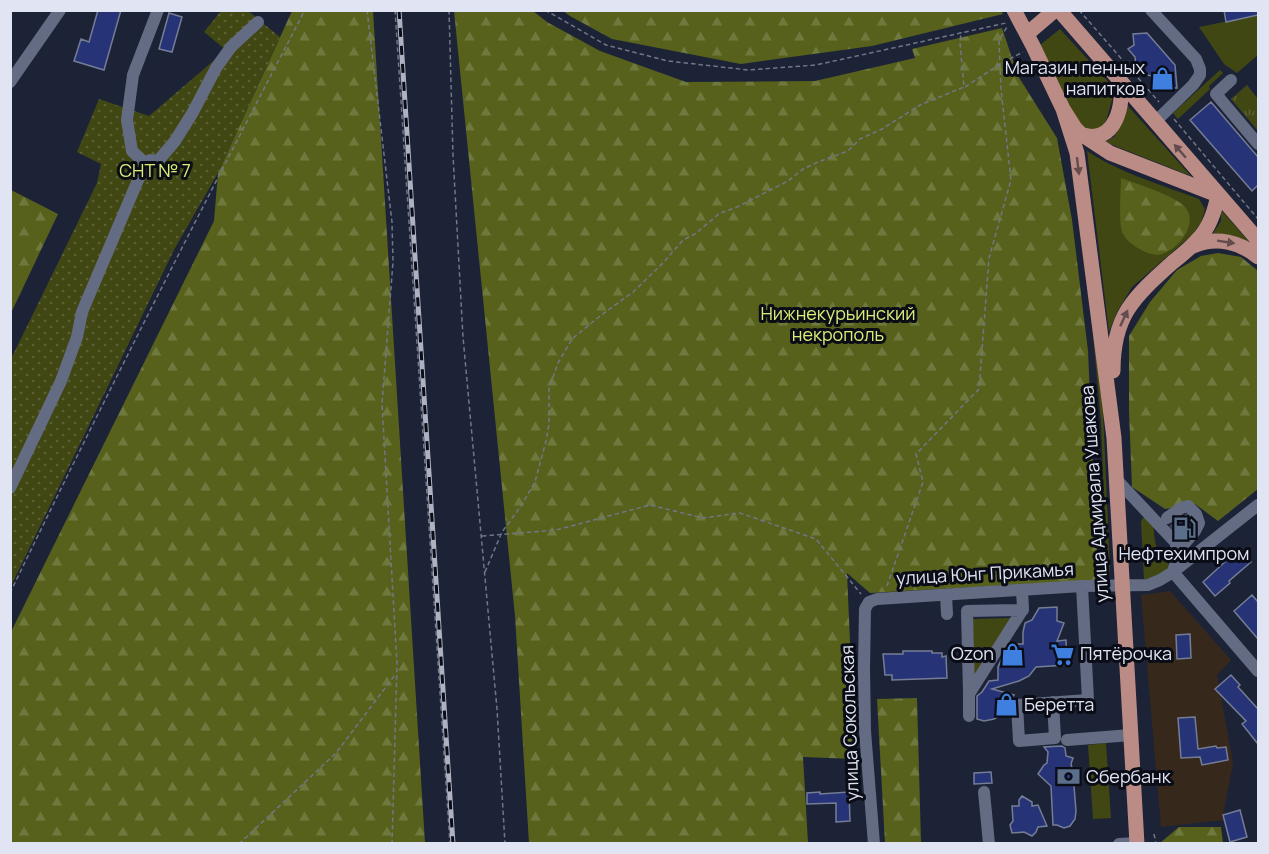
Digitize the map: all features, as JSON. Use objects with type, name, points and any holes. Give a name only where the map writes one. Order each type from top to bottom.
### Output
[{"type":"main road","points":[[1027,34],[1057,10],[1258,240]]},
{"type":"main road","points":[[1012,17],[1027,34],[1063,110],[1081,134],[1110,153],[1218,195]]},
{"type":"main road","points":[[1081,134],[1089,137],[1100,136],[1112,127],[1122,97],[1118,79]]},
{"type":"main road","name":"улица Адмирала Ушакова","points":[[1063,110],[1077,153],[1114,438],[1137,843]]},
{"type":"main road","points":[[1114,438],[1113,352],[1124,316],[1144,287],[1199,239],[1208,224],[1218,195]]},
{"type":"main road","points":[[1191,247],[1207,241],[1227,241],[1246,248],[1258,257]]},
{"type":"street","points":[[10,82],[60,10]]},
{"type":"street","points":[[147,165],[132,151],[127,120],[133,75],[158,10]]},
{"type":"street","points":[[1151,10],[1196,59],[1200,69],[1200,75],[1193,85],[1155,122]]},
{"type":"street","points":[[10,488],[61,381],[77,337],[82,312],[138,180],[150,160],[158,161],[175,141],[216,68],[231,47],[258,22]]},
{"type":"street","points":[[1231,80],[1216,94],[1258,144]]},
{"type":"street","points":[[1118,480],[1176,543],[1177,557]]},
{"type":"street","points":[[1146,510],[1159,513],[1170,521],[1181,508],[1188,506],[1196,514],[1199,523],[1195,531],[1183,539],[1173,572],[1258,670]]},
{"type":"street","name":"улица Юнг Прикамья","points":[[869,602],[883,598],[946,594],[1082,586],[1148,585],[1173,572],[1258,506]]},
{"type":"street","points":[[1053,702],[1088,700],[1082,586]]},
{"type":"street","points":[[969,694],[1023,610],[1022,590]]},
{"type":"street","points":[[946,594],[947,614]]},
{"type":"street","name":"улица Сокольская","points":[[869,602],[865,609],[864,668],[874,843]]},
{"type":"street","points":[[969,716],[967,611],[1023,610]]},
{"type":"street","points":[[1067,740],[1131,735]]},
{"type":"street","points":[[984,792],[988,843]]},
{"type":"street","points":[[1119,843],[1137,843]]},
{"type":"path","points":[[10,592],[208,195],[305,10]]},
{"type":"path","points":[[367,10],[392,222],[393,262],[382,404],[397,664],[392,843]]},
{"type":"path","points":[[395,10],[450,843]]},
{"type":"path","points":[[449,10],[453,155],[463,337],[497,709],[505,843]]},
{"type":"path","points":[[545,10],[606,45],[668,61],[748,70],[816,65],[961,33],[1012,17]]},
{"type":"path","points":[[883,598],[923,482],[916,454],[980,389],[989,258],[1011,180],[1001,89],[999,40],[1012,17]]},
{"type":"path","points":[[961,33],[964,87]]},
{"type":"path","points":[[484,572],[500,535],[535,482],[549,424],[549,389],[558,363],[572,339],[633,291],[663,264],[683,240],[695,234],[720,213],[735,208],[788,181],[803,169],[848,151],[860,139],[882,129],[920,105],[964,87],[1024,52]]},
{"type":"path","points":[[481,537],[556,530],[651,505],[703,518],[740,513],[816,539],[852,585],[869,602]]},
{"type":"path","points":[[239,843],[336,753],[396,673]]},
{"type":"path","points":[[1154,834],[1156,843]]},
{"type":"shaded area","points":[[1170,591],[1231,660],[1217,675],[1233,763],[1224,820],[1161,827],[1141,595]]},
{"type":"green space","points":[[1000,10],[1003,14],[872,46],[741,64],[612,39],[563,11]]},
{"type":"green space","name":"СНТ № 7","points":[[221,11],[248,11],[280,37],[218,173],[175,248],[11,586],[10,361],[97,183],[101,164],[77,152],[99,99],[149,116],[226,50],[204,32]]},
{"type":"green space","points":[[292,11],[373,11],[425,843],[11,843],[10,634],[214,221],[218,173]]},
{"type":"green space","name":"Нижнекурьинский некрополь","points":[[454,11],[533,11],[547,22],[600,51],[686,82],[815,81],[915,58],[912,49],[1002,28],[1018,76],[1057,138],[1072,220],[1088,351],[1098,580],[870,593],[847,573],[855,759],[803,757],[808,843],[529,843],[515,616]]},
{"type":"green space","points":[[1258,15],[1258,55],[1237,73],[1224,64],[1199,27]]},
{"type":"green space","points":[[1060,29],[1115,89],[1102,130],[1086,130],[1071,112],[1040,45]]},
{"type":"green space","points":[[1220,70],[1223,73],[1209,86],[1210,89],[1178,119],[1173,113]]},
{"type":"green space","points":[[1247,85],[1258,99],[1258,131],[1231,99]]},
{"type":"green space","points":[[1127,105],[1191,176],[1105,142],[1114,137],[1117,132]]},
{"type":"green space","points":[[1087,151],[1127,172],[1199,199],[1205,209],[1201,223],[1191,236],[1132,287],[1117,312],[1109,332]]},
{"type":"green space","points":[[1121,178],[1164,194],[1185,207],[1190,220],[1188,228],[1175,247],[1159,255],[1152,254],[1136,247],[1126,238],[1121,229]]},
{"type":"green space","points":[[11,190],[58,214],[11,313]]},
{"type":"green space","points":[[1221,210],[1250,243],[1210,238],[1221,221]]},
{"type":"green space","points":[[1218,253],[1241,257],[1258,271],[1258,489],[1218,521],[1195,504],[1165,509],[1132,487],[1129,336],[1150,302],[1177,270],[1201,256]]},
{"type":"green space","points":[[1089,290],[1101,366],[1110,569],[1107,579],[1101,422]]},
{"type":"green space","points":[[1145,516],[1153,521],[1158,551],[1170,567],[1164,573],[1144,580],[1141,523]]},
{"type":"green space","points":[[1011,618],[974,677],[973,619]]},
{"type":"green space","points":[[917,698],[921,843],[885,843],[877,699]]},
{"type":"green space","points":[[1106,743],[1111,818],[1093,819],[1088,745]]},
{"type":"green space","points":[[1179,827],[1221,827],[1223,843],[1160,843]]},
{"type":"building","points":[[98,10],[121,10],[104,70],[74,61],[81,39],[89,42]]},
{"type":"building","points":[[1224,10],[1258,10],[1258,15],[1226,22]]},
{"type":"building","points":[[169,13],[182,17],[172,52],[159,49]]},
{"type":"building","points":[[1147,33],[1175,65],[1177,88],[1169,88],[1167,85],[1161,89],[1152,76],[1142,74],[1145,66],[1136,67],[1135,57],[1128,49],[1134,45],[1133,34]]},
{"type":"building","points":[[1211,102],[1258,157],[1258,185],[1252,191],[1190,120]]},
{"type":"building","points":[[1186,515],[1190,522],[1180,536],[1171,526]]},
{"type":"building","points":[[1239,549],[1251,562],[1215,596],[1203,582]]},
{"type":"building","points":[[1252,595],[1258,602],[1258,639],[1234,611]]},
{"type":"building","points":[[1057,607],[1057,621],[1064,623],[1057,641],[1066,640],[1067,665],[1036,667],[1029,676],[1019,681],[992,689],[1014,695],[1009,706],[1004,713],[994,719],[984,721],[977,719],[977,696],[989,681],[998,680],[998,667],[1002,658],[1007,655],[1014,644],[1023,644],[1025,623],[1032,620],[1039,608]]},
{"type":"building","points":[[1190,634],[1191,658],[1177,659],[1176,635]]},
{"type":"building","points":[[903,651],[942,653],[942,657],[946,656],[947,678],[892,680],[892,675],[885,675],[883,654],[903,654]]},
{"type":"building","points":[[1231,675],[1240,685],[1238,687],[1258,709],[1258,744],[1242,724],[1246,721],[1215,689]]},
{"type":"building","points":[[1195,717],[1198,749],[1226,747],[1228,760],[1202,765],[1200,757],[1181,758],[1178,718]]},
{"type":"building","points":[[1062,746],[1065,748],[1066,756],[1073,758],[1071,764],[1076,775],[1075,819],[1070,826],[1064,828],[1053,825],[1051,786],[1038,774],[1047,763],[1048,752],[1044,747]]},
{"type":"building","points":[[991,772],[992,783],[974,784],[974,773]]},
{"type":"building","points":[[820,792],[820,794],[849,792],[850,821],[836,822],[836,803],[807,804],[807,793]]},
{"type":"building","points":[[1022,796],[1032,802],[1032,806],[1038,805],[1047,826],[1038,827],[1032,836],[1024,832],[1012,833],[1010,825],[1013,821],[1012,806],[1019,806]]},
{"type":"building","points":[[1240,810],[1247,837],[1230,842],[1223,815]]},
{"type":"tunnel","points":[[1173,524],[1182,535]]},
{"type":"railway","points":[[399,10],[453,844]]},
{"type":"place","name":"Магазин пенных напитков","points":[[1163,78]]},
{"type":"place","name":"Нефтехимпром","points":[[1184,528]]},
{"type":"place","name":"Ozon","points":[[1012,654]]},
{"type":"place","name":"Пятёрочка","points":[[1062,654]]},
{"type":"place","name":"Беретта","points":[[1006,705]]},
{"type":"place","name":"Сбербанк","points":[[1068,777]]}]
